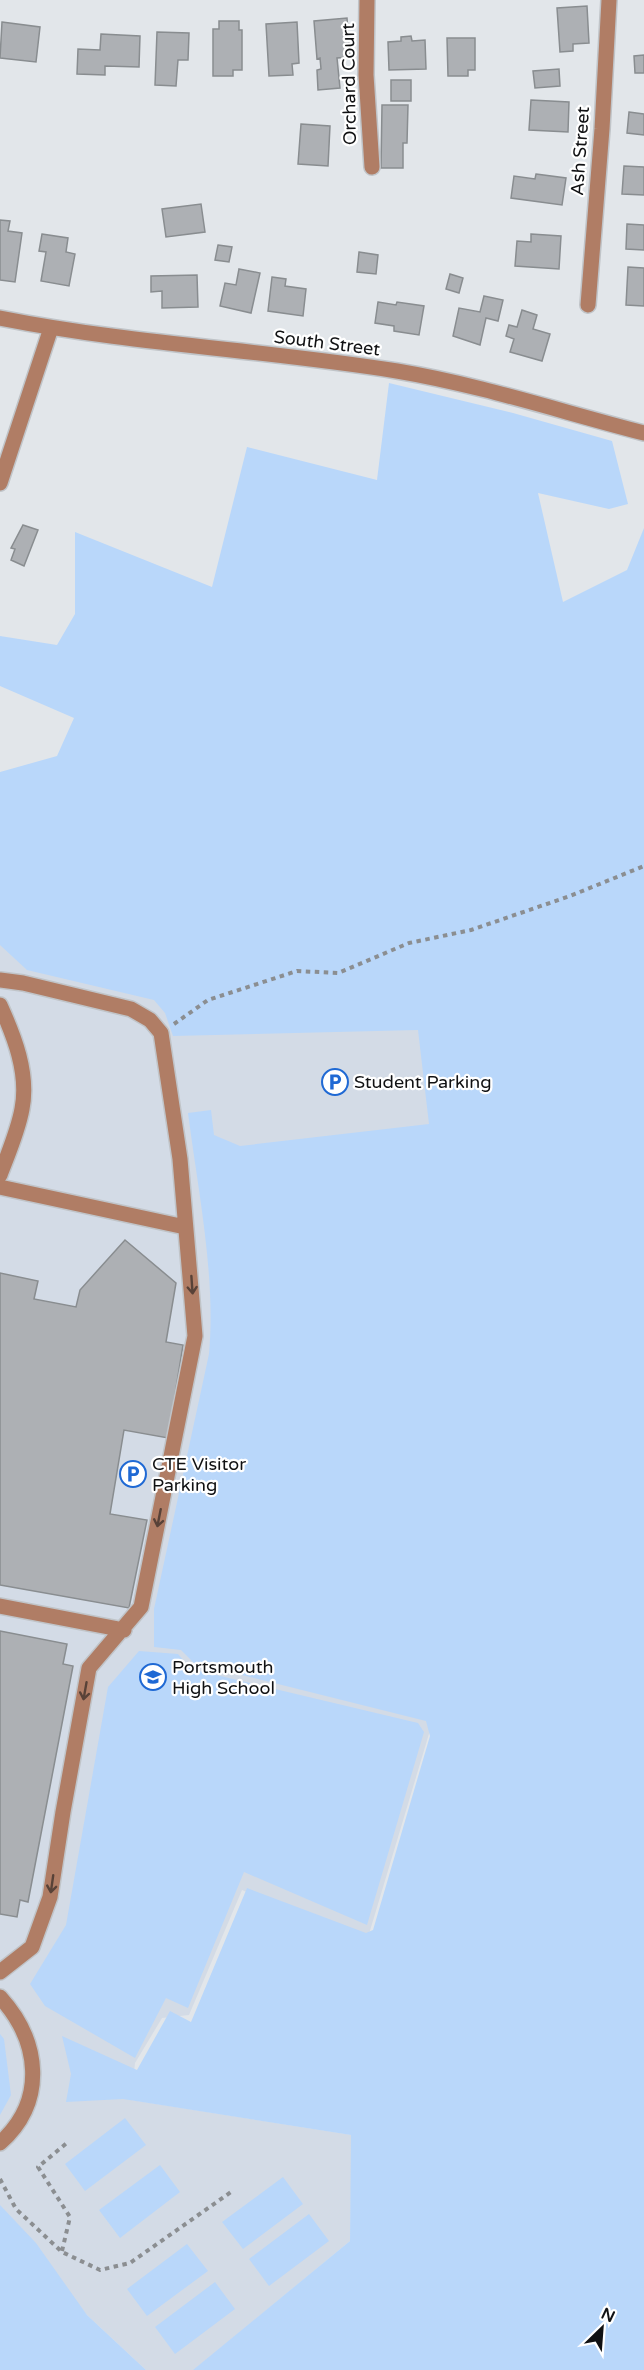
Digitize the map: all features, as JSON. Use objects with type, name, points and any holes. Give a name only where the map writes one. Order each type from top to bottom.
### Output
[{"type":"street","name":"Orchard Court","points":[[367,0],[366,75],[372,167]]},
{"type":"street","name":"Ash Street","points":[[588,305],[602,129],[609,0]]},
{"type":"street","name":"South Street","points":[[0,318],[51,328],[398,371],[499,394],[644,433]]},
{"type":"street","points":[[0,483],[51,328]]},
{"type":"street","points":[[0,980],[22,983],[131,1010],[150,1020],[161,1033],[180,1159],[195,1336],[141,1607],[124,1630],[89,1668],[50,1897],[32,1947],[0,1972]]},
{"type":"street","points":[[0,1005],[12,1030],[23,1081],[21,1115],[0,1175]]},
{"type":"street","points":[[0,1187],[185,1227]]},
{"type":"street","points":[[0,1606],[124,1630]]},
{"type":"street","points":[[0,1996],[30,2046],[34,2070],[31,2091],[22,2116],[11,2133],[0,2143]]},
{"type":"path","points":[[161,1033],[208,1000],[297,971],[338,974],[408,943],[471,930],[570,896],[644,866]]},
{"type":"path","points":[[62,2252],[70,2217],[38,2167],[68,2142]]},
{"type":"path","points":[[0,2179],[16,2209],[62,2252],[100,2270],[130,2263],[231,2192]]},
{"type":"shaded area","points":[[389,383],[513,413],[612,441],[628,504],[609,509],[538,493],[563,602],[627,570],[644,528],[644,2370],[193,2370],[350,2241],[351,2135],[123,2099],[66,2102],[71,2074],[62,2036],[137,2070],[170,2011],[191,2022],[247,1888],[366,1933],[373,1930],[430,1736],[426,1721],[194,1663],[181,1650],[154,1647],[154,1609],[209,1354],[211,1324],[208,1264],[188,1113],[211,1110],[214,1135],[240,1146],[429,1124],[418,1030],[173,1036],[165,1013],[154,1000],[27,970],[0,945],[0,772],[57,756],[74,718],[0,686],[0,636],[57,645],[75,614],[75,532],[212,587],[247,447],[377,480]]},
{"type":"shaded area","name":"Portsmouth High School","points":[[0,928],[426,1018],[437,1133],[434,1717],[366,1944],[242,1890],[189,2015],[162,2018],[135,2063],[131,2100],[352,2135],[350,2241],[194,2370],[146,2370],[87,2315],[0,2209]]},
{"type":"shaded area","points":[[139,1651],[178,1654],[191,1669],[418,1723],[424,1732],[367,1925],[244,1872],[188,2008],[166,1998],[135,2058],[45,2006],[30,1984],[66,1925],[108,1687]]},
{"type":"shaded area","points":[[0,2034],[4,2039],[11,2095],[0,2115]]},
{"type":"shaded area","points":[[125,2118],[146,2145],[85,2191],[65,2164]]},
{"type":"shaded area","points":[[160,2165],[180,2192],[120,2238],[99,2210]]},
{"type":"shaded area","points":[[283,2177],[303,2204],[243,2249],[222,2222]]},
{"type":"shaded area","points":[[0,2205],[36,2243],[87,2315],[146,2370],[0,2370]]},
{"type":"shaded area","points":[[309,2214],[329,2241],[269,2286],[249,2259]]},
{"type":"shaded area","points":[[187,2244],[208,2271],[147,2316],[127,2289]]},
{"type":"shaded area","points":[[215,2282],[235,2309],[175,2354],[155,2327]]},
{"type":"building","points":[[587,6],[589,43],[573,44],[573,51],[560,52],[557,8]]},
{"type":"building","points":[[347,18],[350,57],[337,58],[340,88],[318,90],[317,70],[321,69],[320,58],[317,59],[314,21]]},
{"type":"building","points":[[219,21],[239,21],[239,30],[242,30],[242,70],[233,70],[233,76],[213,76],[213,29],[219,29]]},
{"type":"building","points":[[2,22],[40,27],[36,62],[0,58]]},
{"type":"building","points":[[297,22],[299,63],[292,64],[293,75],[269,76],[266,24]]},
{"type":"building","points":[[157,32],[189,33],[188,60],[178,60],[176,86],[155,85]]},
{"type":"building","points":[[101,34],[140,36],[139,67],[105,66],[105,75],[77,74],[78,49],[100,50]]},
{"type":"building","points":[[411,36],[412,41],[425,40],[426,69],[389,70],[388,42],[401,41],[401,37]]},
{"type":"building","points":[[447,38],[475,38],[475,70],[468,70],[468,76],[448,76]]},
{"type":"building","points":[[644,55],[644,73],[635,73],[634,56]]},
{"type":"building","points":[[559,69],[560,86],[535,88],[533,71]]},
{"type":"building","points":[[391,80],[411,80],[411,101],[391,101]]},
{"type":"building","points":[[531,100],[569,102],[568,132],[529,130]]},
{"type":"building","points":[[382,105],[408,105],[407,143],[403,143],[403,168],[381,168]]},
{"type":"building","points":[[629,112],[644,114],[644,135],[627,133]]},
{"type":"building","points":[[301,124],[330,126],[328,166],[298,164]]},
{"type":"building","points":[[624,166],[644,167],[644,195],[622,194]]},
{"type":"building","points":[[536,174],[566,178],[562,205],[511,198],[514,176],[535,179]]},
{"type":"building","points":[[201,204],[205,232],[166,237],[162,209]]},
{"type":"building","points":[[0,220],[10,221],[8,231],[22,233],[15,282],[0,280]]},
{"type":"building","points":[[627,224],[644,225],[644,250],[626,249]]},
{"type":"building","points":[[42,234],[68,238],[66,252],[75,254],[69,286],[41,281],[46,252],[39,251]]},
{"type":"building","points":[[531,234],[561,236],[559,269],[515,266],[517,241],[531,242]]},
{"type":"building","points":[[218,245],[232,247],[229,262],[215,260]]},
{"type":"building","points":[[359,252],[378,255],[376,274],[357,272]]},
{"type":"building","points":[[628,267],[644,268],[644,306],[626,305]]},
{"type":"building","points":[[239,269],[260,273],[251,313],[220,306],[225,283],[236,285]]},
{"type":"building","points":[[450,274],[463,278],[459,293],[446,289]]},
{"type":"building","points":[[197,275],[198,307],[162,308],[162,291],[151,292],[151,276]]},
{"type":"building","points":[[272,277],[286,279],[285,286],[306,289],[303,316],[268,311]]},
{"type":"building","points":[[484,296],[503,300],[498,321],[486,318],[480,345],[453,336],[459,308],[480,312]]},
{"type":"building","points":[[378,302],[424,306],[419,335],[394,331],[394,326],[375,323]]},
{"type":"building","points":[[522,310],[537,315],[533,329],[550,334],[542,361],[510,352],[514,339],[506,336],[509,325],[517,327]]},
{"type":"building","points":[[23,525],[38,530],[24,566],[11,560],[15,549],[11,548]]},
{"type":"building","points":[[125,1240],[176,1283],[166,1342],[183,1345],[168,1438],[124,1430],[110,1514],[147,1520],[129,1608],[0,1585],[0,1273],[38,1281],[34,1299],[76,1307],[80,1290]]},
{"type":"building","points":[[0,1631],[67,1644],[63,1664],[73,1666],[28,1902],[20,1900],[17,1917],[0,1914]]},
{"type":"place","name":"Student Parking","points":[[335,1082]]},
{"type":"place","name":"CTE Visitor Parking","points":[[133,1474]]},
{"type":"place","name":"Portsmouth High School","points":[[153,1677]]}]
